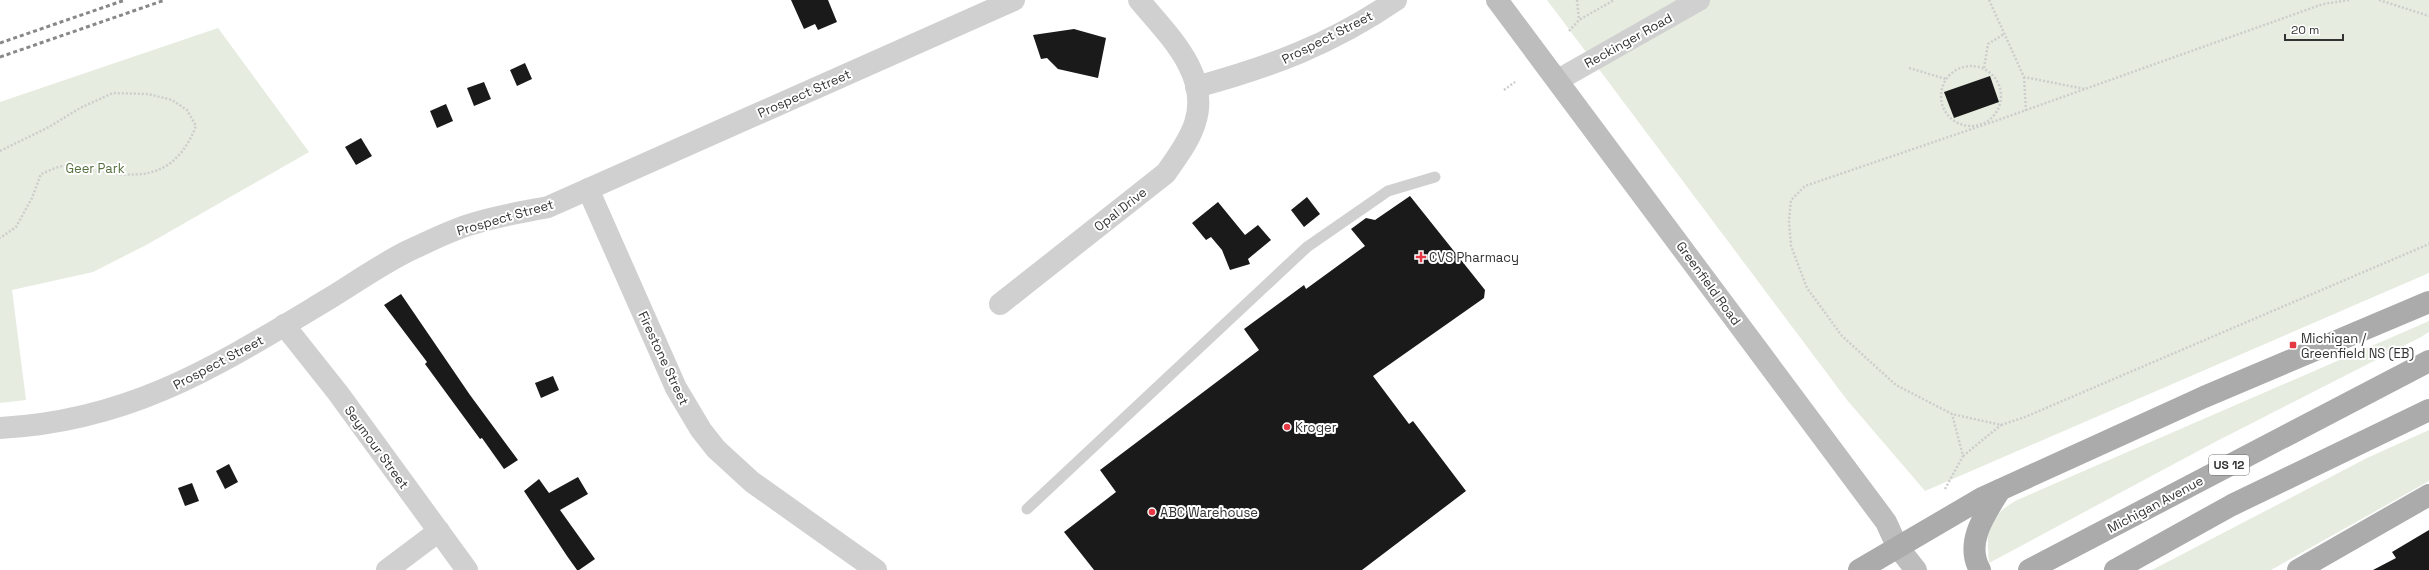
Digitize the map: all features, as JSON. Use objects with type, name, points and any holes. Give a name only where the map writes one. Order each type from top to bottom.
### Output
[{"type":"main road","name":"Greenfield Road","points":[[1497,0],[1886,522],[1897,546],[1916,570]]},
{"type":"main road","points":[[1859,570],[1897,546],[2000,490],[2204,397],[2429,302]]},
{"type":"main road","name":"Michigan Avenue","points":[[2030,570],[2429,360]]},
{"type":"main road","name":"US 12","points":[[2115,570],[2232,505],[2429,410]]},
{"type":"main road","points":[[1980,570],[1975,559],[1974,540],[1985,515],[2000,490]]},
{"type":"main road","points":[[2298,570],[2429,496]]},
{"type":"street","name":"Prospect Street","points":[[0,428],[33,426],[84,417],[160,393],[191,379],[409,250],[471,224],[548,207],[1014,0]]},
{"type":"street","points":[[1140,0],[1184,54],[1196,87]]},
{"type":"street","name":"Prospect Street","points":[[1196,87],[1256,71],[1289,58],[1357,23],[1396,0]]},
{"type":"street","name":"Reckinger Road","points":[[1558,80],[1699,0]]},
{"type":"street","name":"Opal Drive","points":[[1000,304],[1166,173],[1184,147],[1195,123],[1196,87]]},
{"type":"street","name":"Firestone Street","points":[[588,189],[676,388],[701,430],[716,449],[752,482],[876,570]]},
{"type":"street","name":"Seymour Street","points":[[284,325],[338,393],[468,570]]},
{"type":"street","points":[[387,570],[439,531]]},
{"type":"lane","points":[[1027,509],[1307,247],[1388,191],[1436,176]]},
{"type":"path","points":[[1577,0],[1579,20]]},
{"type":"path","points":[[1568,31],[1579,20],[1614,0]]},
{"type":"path","points":[[1989,0],[2024,77],[2026,110]]},
{"type":"path","points":[[2001,425],[1952,414],[1896,385],[1842,336],[1807,288],[1791,246],[1789,221],[1791,200],[1805,186],[2086,89],[2324,4],[2349,0]]},
{"type":"path","points":[[2379,0],[2429,16]]},
{"type":"path","points":[[1984,68],[1988,44],[2004,34]]},
{"type":"path","points":[[1974,65],[1984,68],[1992,74],[2001,91],[1998,111],[1992,119],[1983,125],[1963,125],[1947,114],[1941,95],[1946,79],[1955,70],[1964,66],[1974,65]]},
{"type":"path","points":[[1908,68],[1946,79]]},
{"type":"path","points":[[2024,77],[2086,89]]},
{"type":"path","points":[[1504,90],[1515,82]]},
{"type":"path","points":[[0,151],[49,127],[80,108],[113,93],[148,94],[172,100],[187,110],[196,126],[189,145],[173,163],[145,174],[106,173],[66,166],[41,174],[32,198],[16,226],[0,238]]},
{"type":"path","points":[[1945,488],[1962,456],[2001,425],[2054,405],[2429,244]]},
{"type":"path","points":[[1952,414],[1962,456]]},
{"type":"green space","points":[[1547,0],[2429,0],[2429,273],[1925,491],[1847,400]]},
{"type":"green space","name":"Geer Park","points":[[218,28],[309,152],[148,244],[93,272],[12,290],[26,400],[0,403],[0,102]]},
{"type":"green space","points":[[2429,321],[2429,332],[2421,337],[2215,442],[1989,563],[1988,534],[1990,527],[1998,514],[2015,501]]},
{"type":"green space","points":[[2429,430],[2429,481],[2271,570],[2152,570],[2367,458]]},
{"type":"building","points":[[791,0],[828,0],[837,22],[818,30],[815,24],[804,29]]},
{"type":"building","points":[[1074,29],[1106,38],[1098,78],[1058,69],[1047,58],[1041,59],[1033,35]]},
{"type":"building","points":[[525,63],[532,79],[517,86],[510,70]]},
{"type":"building","points":[[1990,76],[1999,102],[1954,118],[1944,92]]},
{"type":"building","points":[[484,82],[491,99],[474,106],[467,88]]},
{"type":"building","points":[[446,104],[453,121],[437,128],[430,111]]},
{"type":"building","points":[[361,138],[372,156],[356,165],[345,147]]},
{"type":"building","name":"Kroger","points":[[1410,196],[1485,290],[1484,298],[1373,376],[1409,424],[1413,421],[1466,491],[1362,570],[1094,570],[1064,532],[1116,492],[1100,470],[1259,350],[1244,329],[1304,285],[1306,289],[1365,246],[1351,229],[1366,218],[1375,220]]},
{"type":"building","points":[[1307,197],[1320,214],[1304,227],[1291,210]]},
{"type":"building","points":[[1218,202],[1245,235],[1258,225],[1271,240],[1248,259],[1250,264],[1230,270],[1222,250],[1211,237],[1206,240],[1192,223]]},
{"type":"building","points":[[401,294],[470,395],[518,460],[504,469],[425,364],[427,362],[384,305]]},
{"type":"building","points":[[553,376],[559,390],[541,398],[535,383]]},
{"type":"building","points":[[229,464],[238,482],[225,489],[216,471]]},
{"type":"building","points":[[578,477],[588,494],[560,510],[595,559],[577,570],[524,491],[539,479],[549,493]]},
{"type":"building","points":[[192,483],[199,501],[185,506],[178,488]]},
{"type":"building","points":[[2429,530],[2429,570],[2373,570],[2396,558],[2392,552]]},
{"type":"railway","points":[[0,43],[125,0]]},
{"type":"railway","points":[[0,57],[165,0]]},
{"type":"place","name":"CVS Pharmacy","points":[[1421,257]]},
{"type":"place","name":"Michigan / Greenfield NS (EB)","points":[[2293,345]]},
{"type":"place","name":"Kroger","points":[[1287,427]]},
{"type":"place","name":"ABC Warehouse","points":[[1152,512]]}]
